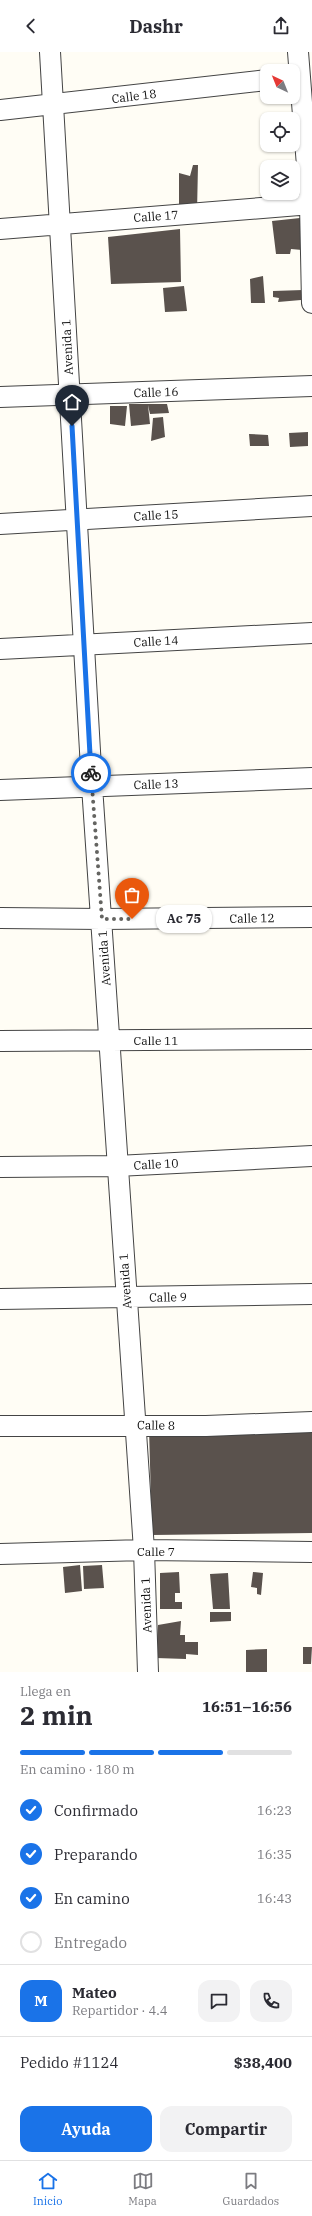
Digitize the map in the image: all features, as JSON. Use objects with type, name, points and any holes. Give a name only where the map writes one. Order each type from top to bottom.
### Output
[{"type":"street","name":"Avenida 1","points":[[50,52],[78,520],[92,786],[144,1550],[148,1672]]},
{"type":"street","points":[[298,52],[302,76],[311,204],[312,303]]},
{"type":"street","name":"Calle 18","points":[[0,110],[260,81]]},
{"type":"street","name":"Calle 17","points":[[0,229],[311,204]]},
{"type":"street","name":"Calle 16","points":[[0,397],[312,386]]},
{"type":"street","name":"Calle 15","points":[[0,524],[312,506]]},
{"type":"street","name":"Calle 14","points":[[0,649],[312,633]]},
{"type":"street","name":"Calle 13","points":[[0,790],[312,778]]},
{"type":"street","name":"Calle 12","points":[[0,918],[102,919],[312,917]]},
{"type":"street","name":"Calle 11","points":[[0,1041],[312,1039]]},
{"type":"street","name":"Calle 10","points":[[0,1167],[117,1166],[312,1156]]},
{"type":"street","name":"Calle 9","points":[[0,1299],[312,1294]]},
{"type":"street","name":"Calle 8","points":[[0,1426],[206,1426],[312,1422]]},
{"type":"street","name":"Calle 7","points":[[0,1554],[144,1550],[312,1552]]},
{"type":"building","points":[[193,165],[198,165],[197,212],[179,212],[179,173],[190,176]]},
{"type":"building","points":[[300,218],[302,250],[291,249],[290,254],[276,254],[272,221]]},
{"type":"building","points":[[180,229],[181,282],[111,284],[108,237]]},
{"type":"building","points":[[263,276],[265,303],[251,303],[250,279]]},
{"type":"building","points":[[184,286],[187,311],[165,312],[163,288]]},
{"type":"building","points":[[303,290],[301,300],[278,302],[279,298],[273,297],[273,291]]},
{"type":"building","points":[[129,404],[167,404],[169,413],[150,414],[148,405],[150,424],[131,426]]},
{"type":"building","points":[[110,406],[127,406],[125,426],[110,424]]},
{"type":"building","points":[[163,417],[165,437],[151,441],[153,418]]},
{"type":"building","points":[[308,432],[308,446],[290,447],[289,433]]},
{"type":"building","points":[[249,434],[268,435],[269,446],[250,446]]},
{"type":"building","points":[[312,1424],[312,1533],[152,1535],[149,1429]]},
{"type":"building","points":[[80,1565],[82,1591],[65,1593],[63,1567]]},
{"type":"building","points":[[102,1565],[104,1588],[84,1589],[83,1566]]},
{"type":"building","points":[[179,1572],[180,1593],[175,1593],[175,1602],[182,1602],[182,1609],[160,1609],[160,1573]]},
{"type":"building","points":[[253,1572],[263,1573],[261,1595],[257,1594],[257,1588],[251,1587]]},
{"type":"building","points":[[228,1573],[230,1609],[213,1609],[210,1574]]},
{"type":"building","points":[[210,1612],[231,1612],[231,1621],[210,1622]]},
{"type":"building","points":[[181,1621],[180,1635],[185,1635],[185,1642],[198,1642],[198,1655],[186,1654],[186,1659],[156,1658],[158,1625]]},
{"type":"building","points":[[303,1647],[312,1647],[311,1664],[303,1664]]},
{"type":"building","points":[[267,1649],[267,1672],[246,1672],[246,1650]]},
{"type":"way so far","points":[[91,773],[102,919],[132,919]]},
{"type":"place","name":"Ac 75","points":[[132,919]]},
{"type":"route","points":[[72,426],[91,773]]}]
